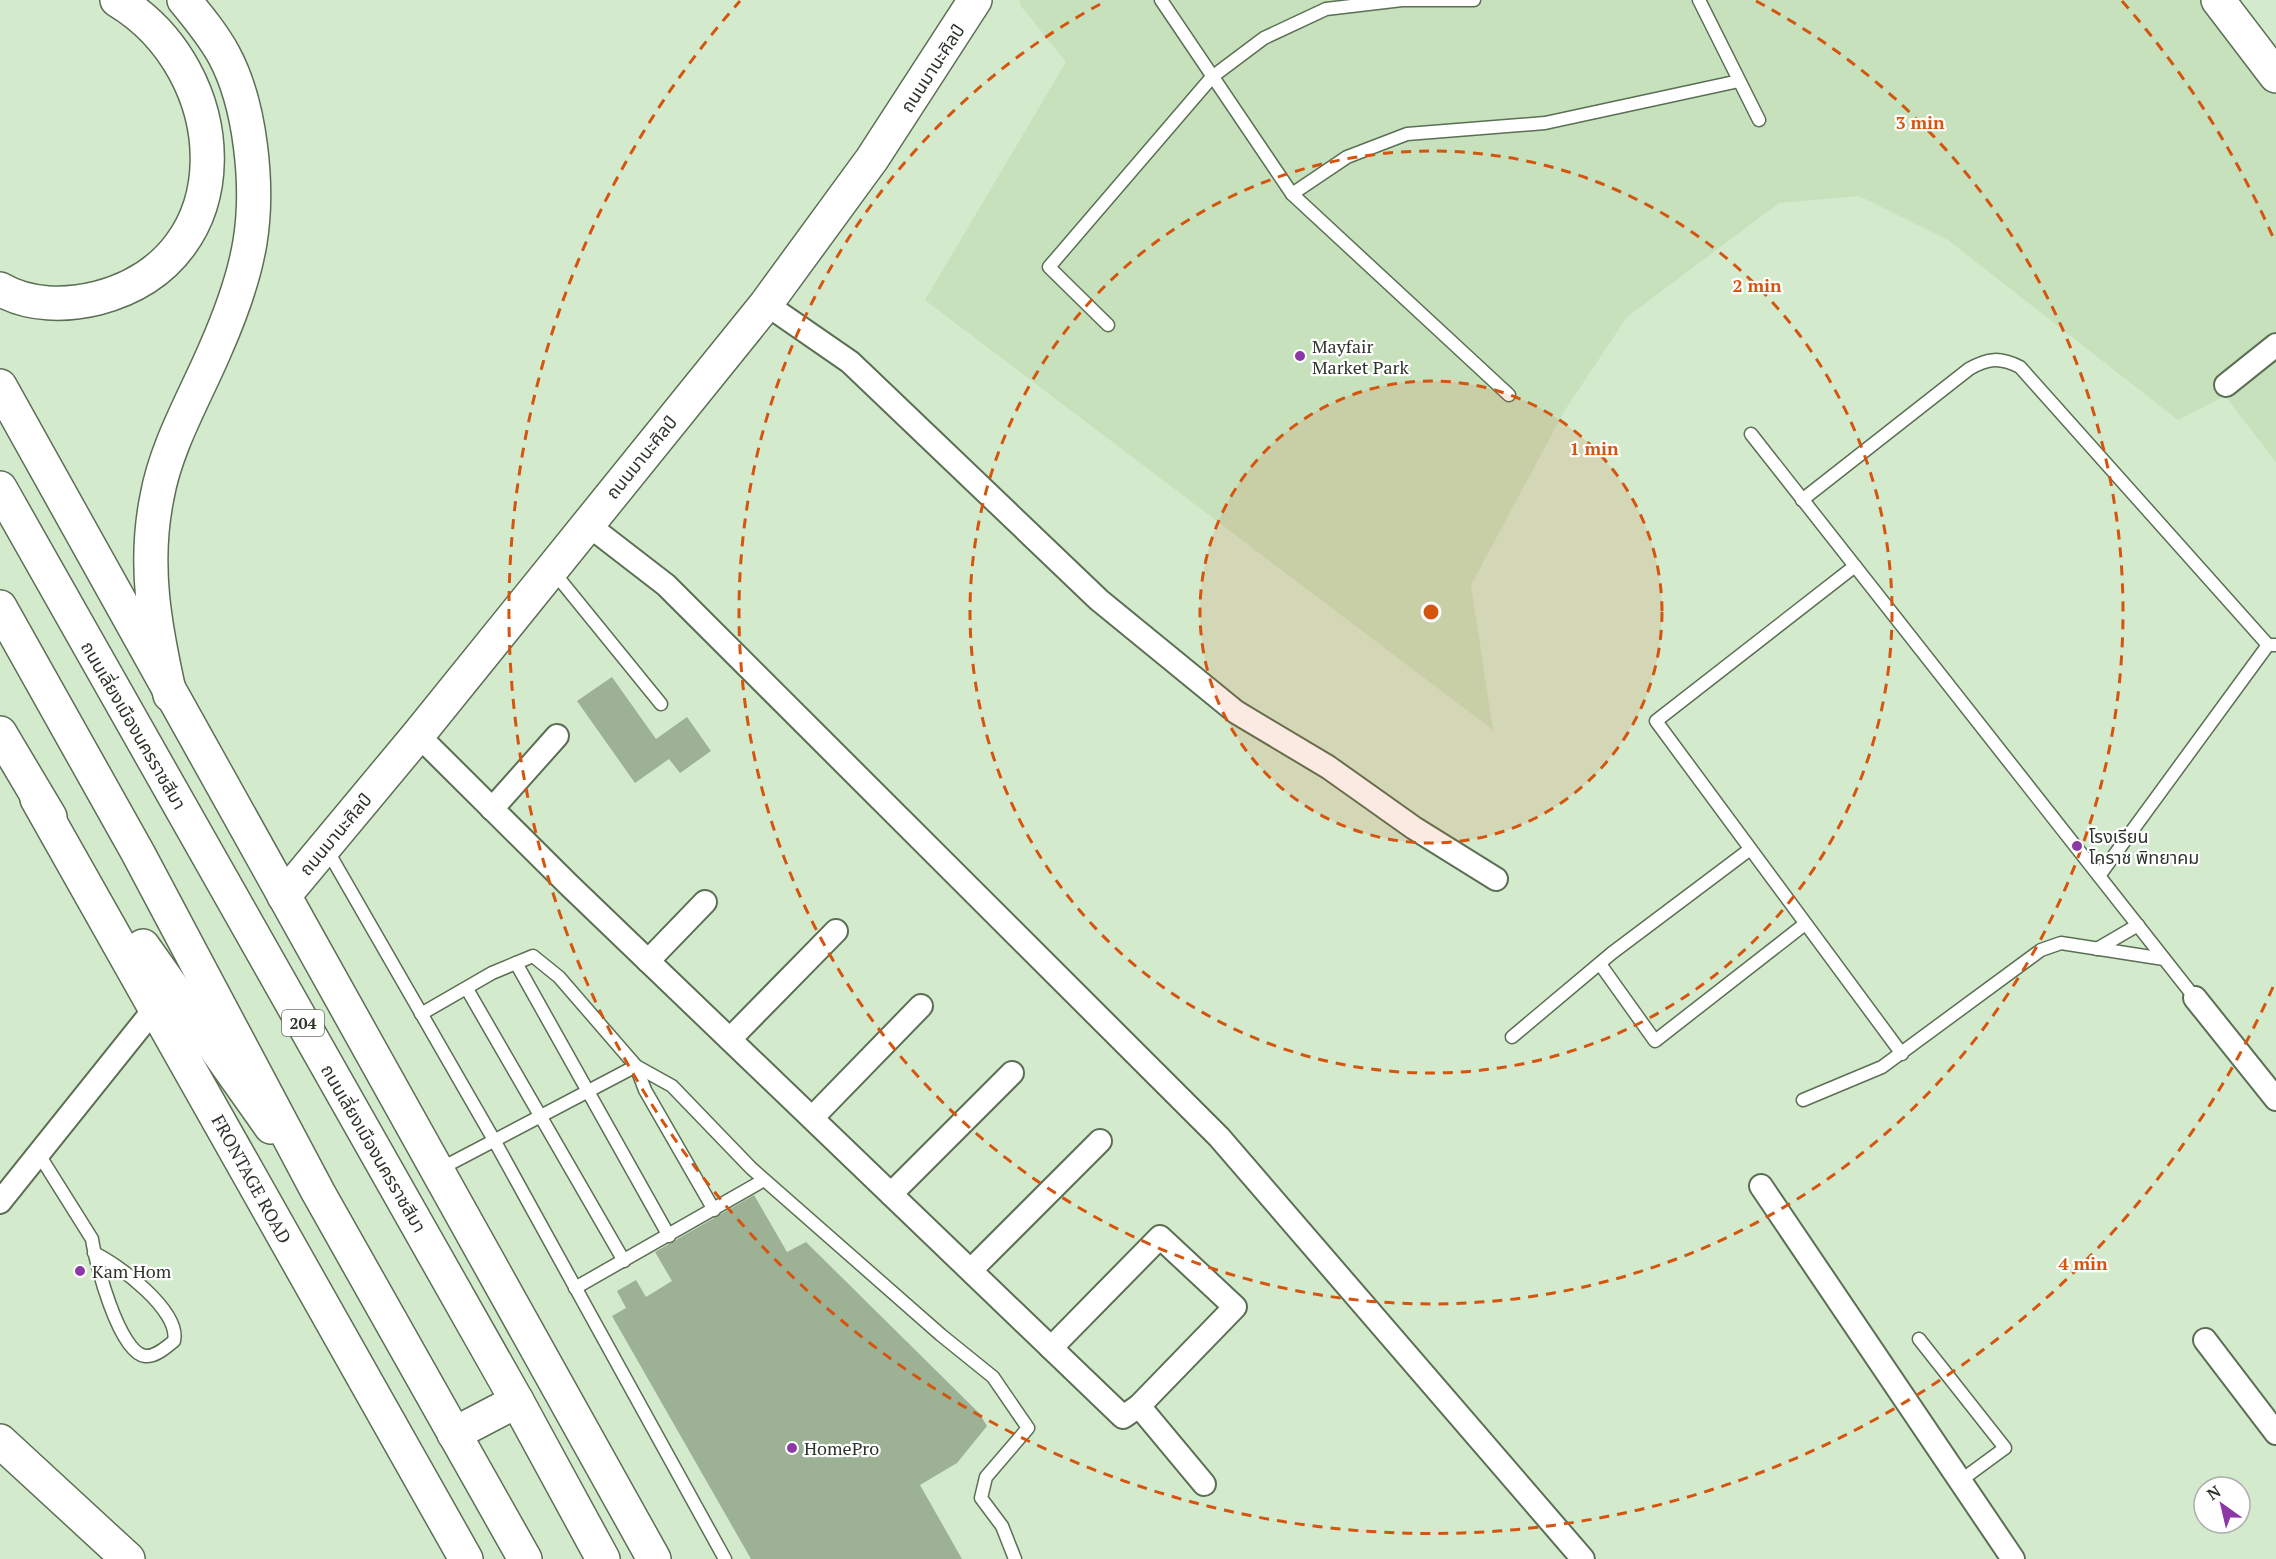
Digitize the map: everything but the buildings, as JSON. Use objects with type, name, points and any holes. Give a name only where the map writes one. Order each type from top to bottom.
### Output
[{"type":"main road","points":[[0,289],[34,302],[60,303],[85,301],[134,285],[170,259],[190,231],[204,201],[209,155],[206,131],[187,76],[161,37],[143,18],[117,0]]},
{"type":"main road","points":[[171,695],[157,633],[150,586],[151,536],[157,495],[171,451],[232,306],[245,266],[252,213],[250,156],[239,92],[225,57],[205,25],[184,0]]},
{"type":"main road","name":"ถนนมานะศิลป์","points":[[284,896],[418,735],[766,304],[872,159],[975,0]]},
{"type":"main road","points":[[2218,0],[2276,76]]},
{"type":"main road","points":[[0,386],[654,1559]]},
{"type":"main road","name":"ถนนเลี่ยงเมืองนครราชสีมา","points":[[0,488],[517,1401],[603,1559]]},
{"type":"main road","points":[[0,607],[138,853],[318,1192],[525,1559]]},
{"type":"main road","points":[[0,733],[38,800],[318,1192]]},
{"type":"main road","name":"FRONTAGE ROAD","points":[[38,800],[465,1559]]},
{"type":"main road","points":[[454,1434],[517,1401]]},
{"type":"main road","points":[[0,1441],[128,1559]]},
{"type":"street","points":[[766,304],[850,362],[1100,600],[1236,712],[1328,767],[1414,828],[1496,879]]},
{"type":"street","points":[[2226,385],[2276,345]]},
{"type":"street","points":[[587,524],[666,585],[1219,1137],[1583,1559]]},
{"type":"street","points":[[418,735],[648,961],[971,1270],[1051,1348],[1123,1417],[1139,1406],[1235,1307],[1160,1237],[1051,1348]]},
{"type":"street","points":[[492,809],[557,736]]},
{"type":"street","points":[[648,961],[705,902]]},
{"type":"street","points":[[730,1039],[836,931]]},
{"type":"street","points":[[2195,998],[2276,1100]]},
{"type":"street","points":[[812,1118],[921,1006]]},
{"type":"street","points":[[0,1202],[156,1007]]},
{"type":"street","points":[[891,1194],[1012,1072]]},
{"type":"street","points":[[971,1270],[1100,1141]]},
{"type":"street","points":[[1761,1185],[2013,1559]]},
{"type":"street","points":[[2205,1340],[2276,1433]]},
{"type":"street","points":[[1139,1406],[1204,1484]]},
{"type":"lane","points":[[1161,0],[1292,194],[1509,395]]},
{"type":"lane","points":[[1108,325],[1049,267],[1212,77],[1264,38],[1326,9],[1402,0],[1474,0]]},
{"type":"lane","points":[[1699,0],[1759,120]]},
{"type":"lane","points":[[1292,194],[1347,157],[1407,134],[1545,123],[1739,81]]},
{"type":"lane","points":[[1802,500],[1969,369],[1985,360],[2004,359],[2020,367],[2272,645],[2099,876]]},
{"type":"lane","points":[[1751,434],[2195,998]]},
{"type":"lane","points":[[1855,566],[1656,721],[1749,850],[1902,1054]]},
{"type":"lane","points":[[551,569],[661,704]]},
{"type":"lane","points":[[325,847],[494,1140],[725,1559]]},
{"type":"lane","points":[[1512,1037],[1600,964],[1749,850]]},
{"type":"lane","points":[[1600,964],[1655,1041],[1805,924]]},
{"type":"lane","points":[[2097,949],[2138,925]]},
{"type":"lane","points":[[1803,1100],[1868,1075],[1902,1054],[2042,950],[2061,944],[2164,959]]},
{"type":"lane","points":[[421,1014],[492,973],[533,956],[559,976],[636,1066],[645,1090],[714,1210]]},
{"type":"lane","points":[[516,963],[589,1089],[669,1236]]},
{"type":"lane","points":[[467,989],[624,1261]]},
{"type":"lane","points":[[438,1170],[636,1066]]},
{"type":"lane","points":[[636,1066],[672,1086],[764,1180],[993,1377],[1028,1428],[986,1477],[981,1498],[1002,1526],[1015,1559]]},
{"type":"lane","points":[[38,1153],[92,1239],[94,1253],[97,1273],[111,1309],[136,1352],[144,1356],[150,1355],[174,1341],[175,1334],[166,1314],[140,1283],[113,1262],[94,1253]]},
{"type":"lane","points":[[575,1288],[764,1180]]},
{"type":"lane","points":[[1919,1339],[2005,1448],[1960,1481]]},
{"type":"shaded area","name":"Mayfair Market Park","points":[[1020,0],[2237,0],[2276,67],[2276,462],[2225,396],[2178,420],[1948,240],[1859,196],[1779,203],[1627,317],[1565,410],[1471,585],[1493,730],[925,300],[1066,62],[1020,5]]},
{"type":"place","name":"Mayfair Market Park","points":[[1300,356]]},
{"type":"place","name":"โรงเรียน โคราช พิทยาคม","points":[[2077,846]]},
{"type":"place","name":"Kam Hom","points":[[80,1271]]},
{"type":"place","name":"HomePro","points":[[792,1448]]}]
